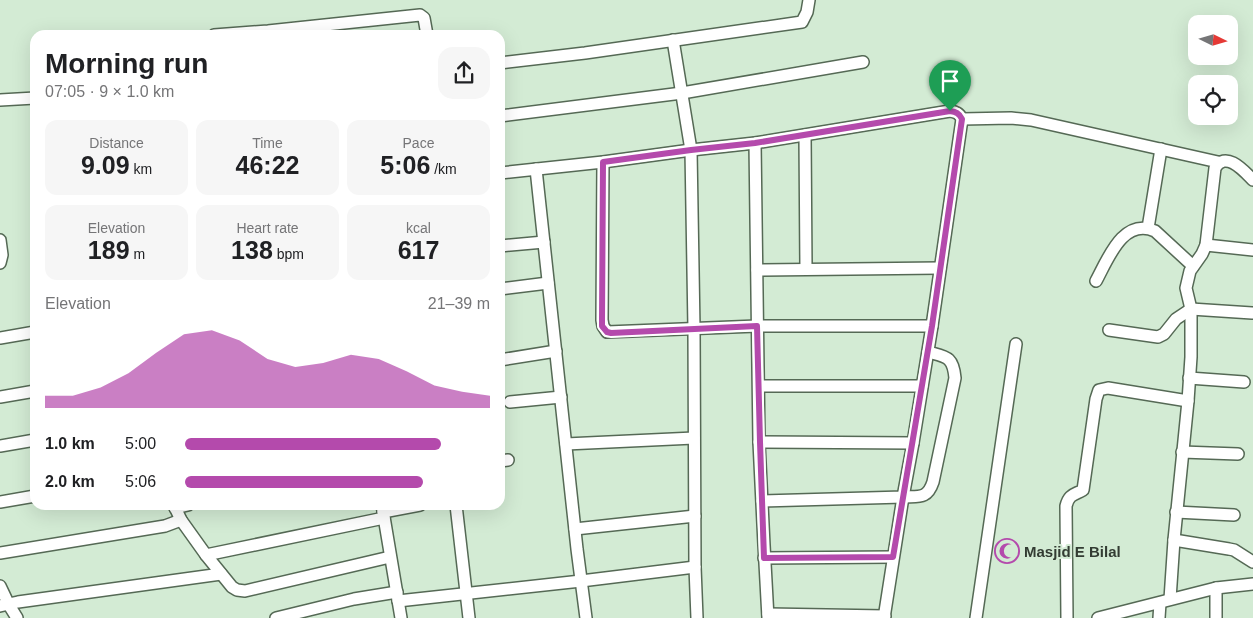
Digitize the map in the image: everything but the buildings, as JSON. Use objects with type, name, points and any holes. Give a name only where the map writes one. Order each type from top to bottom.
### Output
[{"type":"street","points":[[505,61],[585,53],[802,22],[807,12],[808,0]]},
{"type":"street","points":[[318,30],[420,15],[424,18],[425,30]]},
{"type":"street","points":[[673,40],[691,150],[697,618]]},
{"type":"street","points":[[505,115],[682,93],[863,62]]},
{"type":"street","points":[[0,100],[30,98]]},
{"type":"street","points":[[505,172],[755,143],[950,111],[959,114],[962,119],[932,326],[913,443],[902,497],[885,617],[768,616],[760,442],[755,143]]},
{"type":"street","points":[[962,119],[1023,119],[1218,162],[1224,160],[1237,164],[1253,180]]},
{"type":"street","points":[[805,135],[806,269]]},
{"type":"street","points":[[1148,228],[1161,149]]},
{"type":"street","points":[[603,162],[602,326],[607,332],[757,326],[932,326]]},
{"type":"street","points":[[1159,618],[1165,601],[1174,540],[1188,400],[1191,358],[1190,309],[1186,288],[1190,271],[1206,245],[1214,174],[1218,162]]},
{"type":"street","points":[[536,169],[586,618]]},
{"type":"street","points":[[1096,281],[1116,243],[1134,230],[1148,228],[1155,231],[1193,266]]},
{"type":"street","points":[[0,240],[2,255],[0,263]]},
{"type":"street","points":[[505,246],[544,242]]},
{"type":"street","points":[[1206,245],[1253,250]]},
{"type":"street","points":[[757,270],[940,268]]},
{"type":"street","points":[[505,288],[548,283]]},
{"type":"street","points":[[1109,330],[1154,337],[1162,336],[1176,320],[1190,309],[1252,313]]},
{"type":"street","points":[[0,338],[30,333]]},
{"type":"street","points":[[976,618],[1016,344]]},
{"type":"street","points":[[505,359],[556,351]]},
{"type":"street","points":[[762,501],[923,496],[927,493],[931,489],[933,482],[954,378],[954,368],[951,361],[928,352]]},
{"type":"street","points":[[1189,378],[1244,382]]},
{"type":"street","points":[[759,386],[922,386]]},
{"type":"street","points":[[1068,618],[1066,506],[1070,495],[1083,490],[1096,398],[1099,390],[1108,388],[1188,400]]},
{"type":"street","points":[[0,397],[30,392]]},
{"type":"street","points":[[510,402],[561,397]]},
{"type":"street","points":[[566,444],[694,438]]},
{"type":"street","points":[[0,446],[30,441]]},
{"type":"street","points":[[760,442],[913,443]]},
{"type":"street","points":[[1182,452],[1238,454]]},
{"type":"street","points":[[0,502],[30,497]]},
{"type":"street","points":[[177,510],[181,520],[206,555],[232,587],[237,590],[245,591],[390,557]]},
{"type":"street","points":[[457,510],[469,618]]},
{"type":"street","points":[[206,555],[383,512],[401,618]]},
{"type":"street","points":[[1176,512],[1234,515]]},
{"type":"street","points":[[575,529],[695,516]]},
{"type":"street","points":[[0,552],[165,526],[181,520]]},
{"type":"street","points":[[1174,540],[1229,549],[1253,562]]},
{"type":"street","points":[[764,558],[893,557]]},
{"type":"street","points":[[276,618],[354,599],[466,594],[695,567]]},
{"type":"street","points":[[4,605],[221,574]]},
{"type":"street","points":[[1098,618],[1115,616],[1216,588],[1253,584]]},
{"type":"street","points":[[0,586],[4,605],[17,618]]},
{"type":"street","points":[[1216,588],[1216,618]]},
{"type":"place","name":"Masjid E Bilal","points":[[1007,551]]},
{"type":"route","points":[[950,111],[959,114],[962,119],[932,326],[893,557],[764,558],[757,326],[611,333],[605,330],[602,326],[603,162],[755,143],[950,111]]}]
